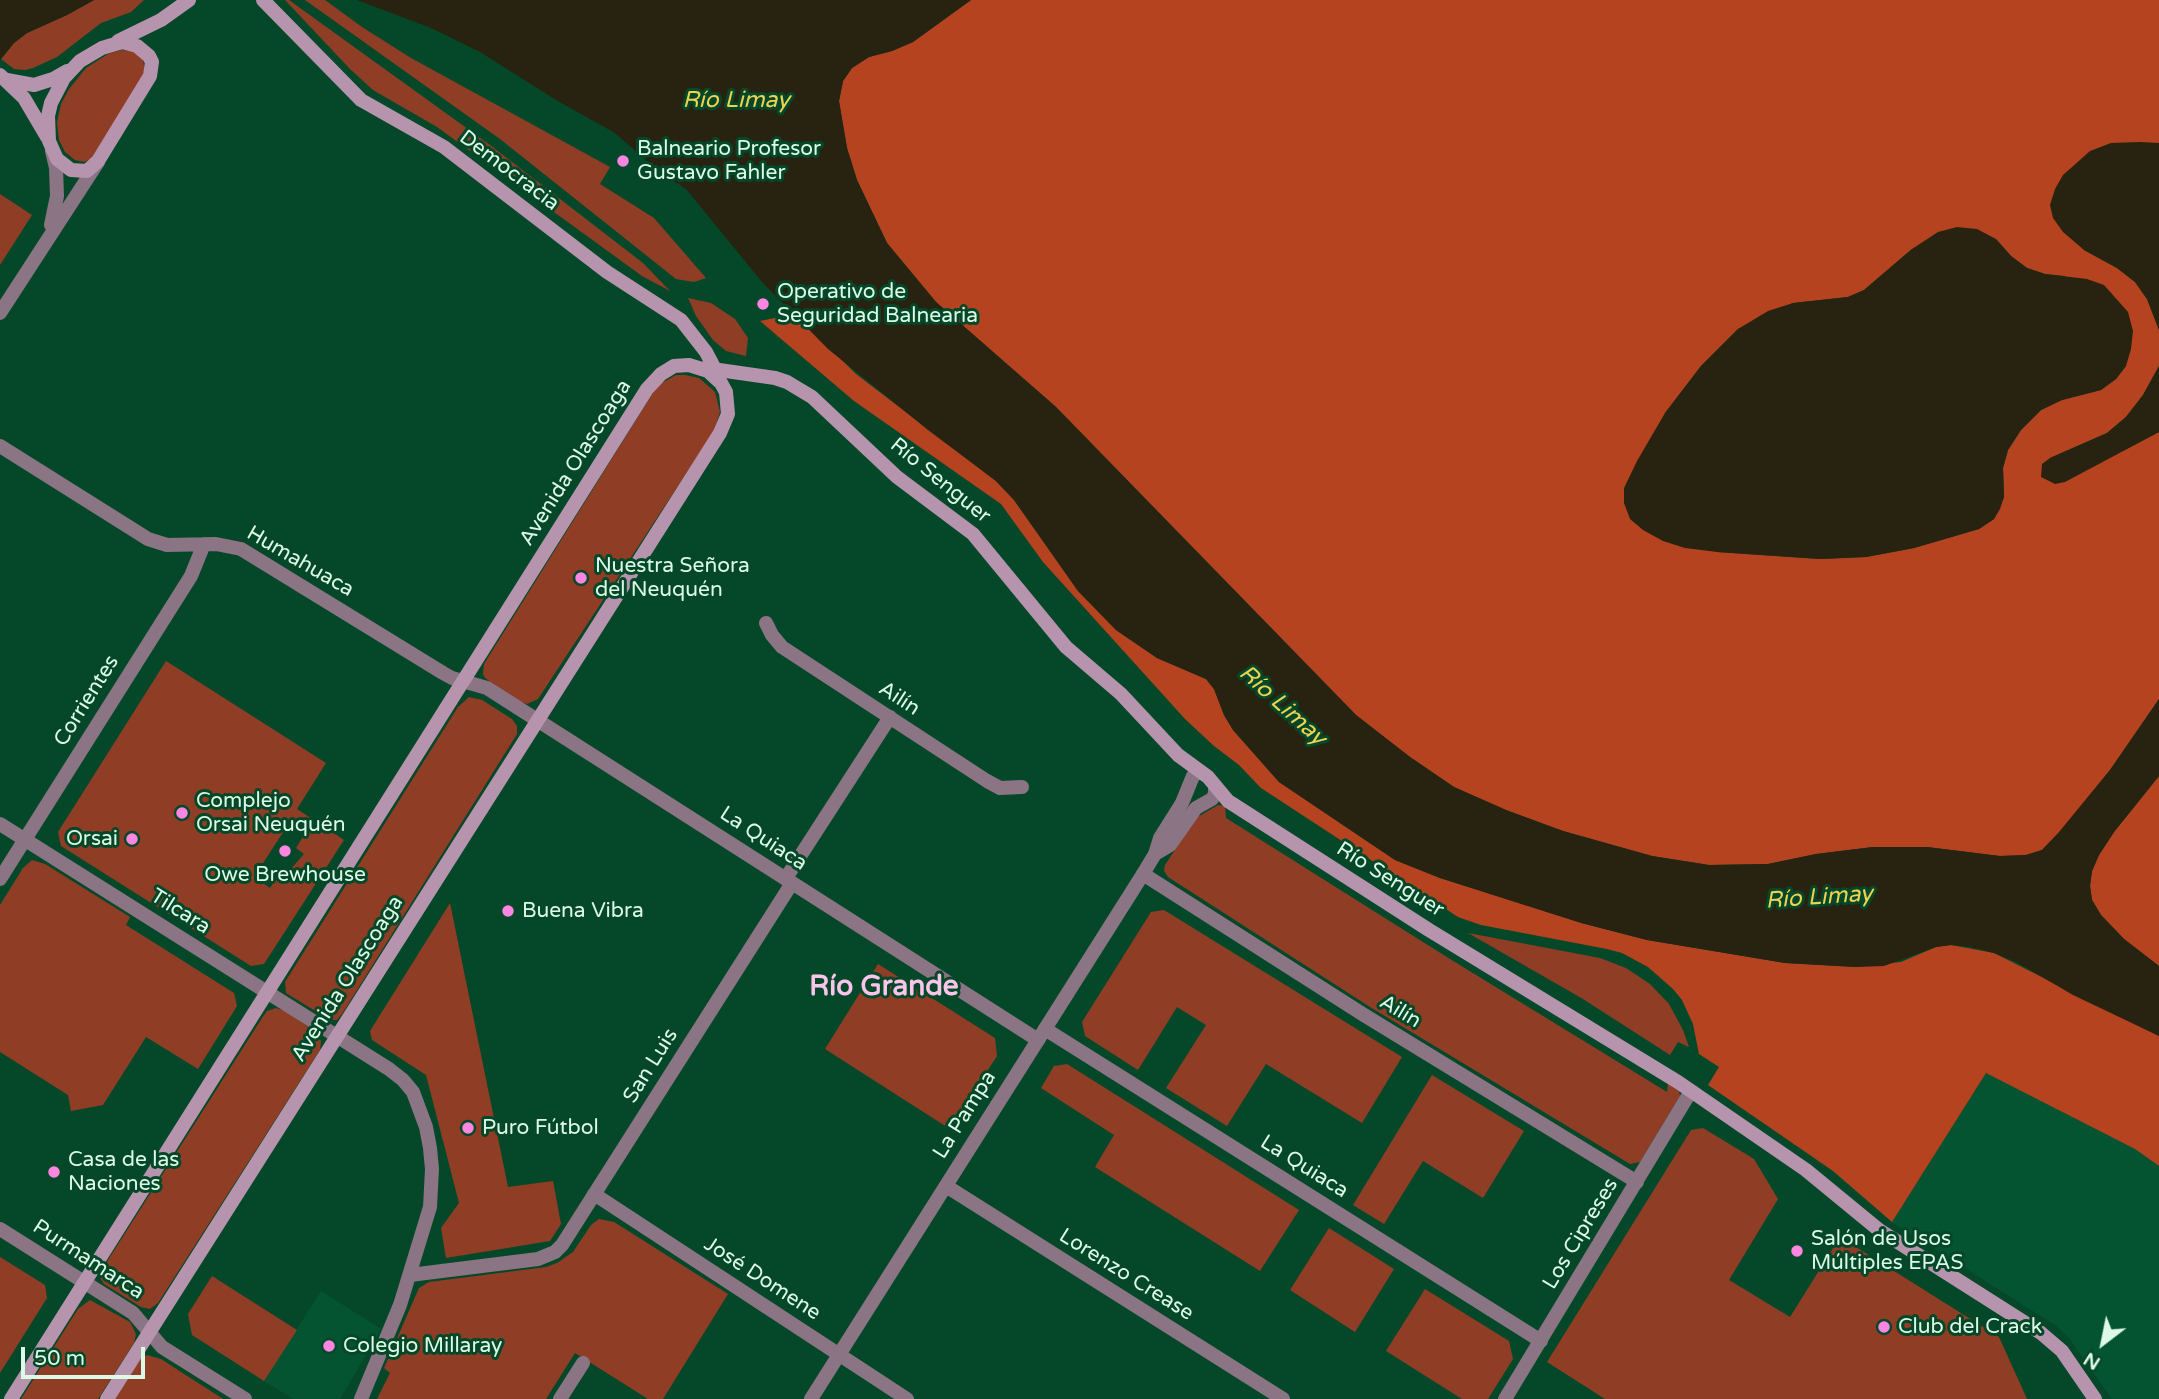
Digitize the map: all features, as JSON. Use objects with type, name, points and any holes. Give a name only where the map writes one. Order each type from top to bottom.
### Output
[{"type":"main road","points":[[3,77],[33,85],[53,79],[90,54],[161,20],[189,0]]},
{"type":"main road","name":"Democracia","points":[[263,0],[361,100],[444,147],[607,272],[681,320],[701,345],[712,373]]},
{"type":"main road","points":[[3,77],[24,98],[63,165],[79,172],[86,171],[98,161],[147,83],[152,70],[149,56],[144,50],[129,43],[113,44]]},
{"type":"main road","points":[[51,146],[48,116],[51,103],[57,89],[73,68]]},
{"type":"main road","name":"Avenida Olascoaga","points":[[11,1399],[653,381],[660,373],[674,366],[712,373],[728,403],[720,433],[107,1399]]},
{"type":"main road","name":"Río Senguer","points":[[712,373],[775,378],[799,388],[897,477],[973,534],[991,552],[1042,620],[1066,647],[1121,694],[1172,750],[1204,774],[1228,801],[1462,951],[1691,1091],[1819,1178],[1879,1230],[2041,1333],[2062,1351],[2095,1399]]},
{"type":"street","points":[[46,240],[57,196],[56,168],[51,146]]},
{"type":"street","points":[[0,313],[98,161]]},
{"type":"street","name":"Humahuaca","points":[[0,446],[148,539],[167,545],[228,545],[252,554],[443,673],[463,681]]},
{"type":"street","name":"Corrientes","points":[[0,879],[191,576],[204,544]]},
{"type":"street","name":"Ailín","points":[[766,623],[782,647],[994,785],[1007,789],[1022,788]]},
{"type":"street","name":"La Quiaca","points":[[463,681],[483,686],[789,880],[1541,1340]]},
{"type":"street","name":"San Luis","points":[[410,1275],[547,1256],[562,1245],[890,717]]},
{"type":"street","name":"La Pampa","points":[[811,1399],[1155,855],[1160,838],[1182,803],[1191,778],[1197,773],[1204,774]]},
{"type":"street","name":"La Pampa","points":[[1155,855],[1170,845],[1196,808],[1212,799],[1215,786]]},
{"type":"street","name":"Tilcara","points":[[0,824],[337,1036],[402,1080],[413,1092],[426,1127],[432,1169],[429,1207],[391,1329],[361,1399]]},
{"type":"street","name":"Ailín","points":[[1143,874],[1364,1015],[1637,1182]]},
{"type":"street","name":"Los Cipreses","points":[[1505,1399],[1691,1091]]},
{"type":"street","name":"Lorenzo Crease","points":[[946,1186],[1283,1399]]},
{"type":"street","name":"José Domene","points":[[594,1194],[907,1399]]},
{"type":"street","name":"Purmamarca","points":[[0,1229],[133,1313],[162,1347],[245,1399]]},
{"type":"street","points":[[560,1399],[583,1363]]},
{"type":"shaded area","points":[[94,0],[144,0],[131,12],[101,23],[57,57],[33,68],[14,69],[1,59],[14,43],[27,33]]},
{"type":"shaded area","points":[[285,0],[289,0],[490,145],[643,263],[670,291],[642,276],[437,127],[373,90]]},
{"type":"shaded area","points":[[305,0],[325,0],[411,58],[610,167],[600,184],[654,218],[706,278],[694,282],[676,279],[500,139]]},
{"type":"shaded area","points":[[971,0],[2159,0],[2159,143],[2111,143],[2084,250],[2117,268],[2135,282],[2147,299],[2159,330],[2159,366],[2143,395],[2126,417],[2107,433],[2050,458],[2118,453],[2159,432],[2159,699],[2110,770],[2059,833],[2042,850],[2026,855],[2000,856],[1927,847],[1873,847],[1816,854],[1768,864],[1709,865],[1652,856],[1563,831],[1454,787],[1356,715],[1056,407],[936,302],[887,243],[857,180],[847,148],[839,101],[843,81],[852,68],[869,57],[913,42]],"holes":[[[1996,239],[2011,256],[2027,268],[2045,274],[2065,276],[2126,366],[2116,379],[2101,390],[2062,400],[2041,410],[2021,430],[2008,450],[2003,468],[2004,497],[1994,519],[1979,529],[1914,548],[1866,557],[1820,559],[1717,552],[1665,413],[1701,366],[1738,329],[1793,303],[1848,297],[1864,290],[1912,249]]]},
{"type":"shaded area","points":[[121,50],[132,51],[143,59],[145,73],[91,159],[84,162],[75,160],[65,152],[59,140],[57,122],[61,104],[86,68],[108,54]]},
{"type":"shaded area","points":[[0,194],[32,215],[0,265]]},
{"type":"shaded area","points":[[688,298],[711,303],[735,319],[748,338],[746,356],[726,351],[713,340],[696,316]]},
{"type":"shaded area","points":[[795,314],[856,374],[996,481],[1014,500],[1078,591],[1116,630],[1157,658],[1206,679],[1214,689],[1233,730],[1279,782],[1395,860],[1440,878],[1582,923],[1647,940],[1785,963],[1856,967],[1901,962],[1936,947],[1951,945],[1994,953],[2159,1036],[2159,1166],[2135,1149],[1986,1073],[1892,1222],[1833,1171],[1708,1085],[1719,1067],[1699,1054],[1693,1024],[1682,1000],[1648,967],[1622,953],[1607,949],[1481,925],[1458,917],[1261,788],[1239,765],[1185,719],[1043,562],[1001,504],[854,401],[760,321]]},
{"type":"shaded area","points":[[676,375],[699,378],[715,392],[720,412],[714,431],[538,699],[527,704],[518,701],[485,678],[484,664],[654,391],[660,384]]},
{"type":"shaded area","name":"Complejo Orsai Neuquén","points":[[166,661],[326,763],[297,809],[344,840],[264,964],[251,966],[61,846],[58,832]],"holes":[[[293,817],[309,827],[296,848],[304,854],[289,871],[283,868],[270,888],[254,877]]]},
{"type":"shaded area","points":[[469,697],[482,700],[512,719],[517,726],[517,734],[342,1014],[337,1020],[330,1020],[286,993],[285,982],[458,707]]},
{"type":"shaded area","points":[[2159,776],[2159,966],[2124,939],[2101,915],[2092,900],[2090,886],[2092,871],[2099,855]]},
{"type":"shaded area","points":[[1218,805],[1225,806],[1226,818],[1450,959],[1667,1092],[1668,1083],[1679,1091],[1680,1096],[1640,1162],[1630,1164],[1370,1007],[1168,877],[1164,871],[1165,865],[1196,818]]},
{"type":"shaded area","points":[[32,860],[45,864],[130,917],[126,925],[234,993],[237,1006],[198,1069],[146,1037],[103,1105],[71,1111],[68,1095],[0,1052],[0,905],[23,868]]},
{"type":"shaded area","name":"Puro Fútbol","points":[[450,903],[508,1187],[553,1181],[561,1224],[550,1241],[446,1258],[441,1228],[459,1203],[426,1075],[372,1040],[370,1031]]},
{"type":"shaded area","points":[[1164,910],[1402,1057],[1362,1123],[1266,1064],[1227,1126],[1166,1088],[1206,1025],[1177,1007],[1138,1070],[1085,1036],[1082,1022],[1151,912]]},
{"type":"shaded area","points":[[1468,933],[1600,958],[1626,968],[1650,984],[1669,1004],[1689,1047],[1678,1042],[1670,1055],[1583,999]]},
{"type":"shaded area","points":[[878,964],[995,1038],[997,1056],[950,1129],[825,1049]]},
{"type":"shaded area","points":[[276,1008],[316,1032],[321,1041],[320,1050],[158,1303],[150,1309],[141,1307],[104,1284],[100,1278],[101,1271],[262,1018],[267,1011]]},
{"type":"shaded area","points":[[1067,1064],[1299,1210],[1260,1271],[1095,1167],[1114,1135],[1041,1088],[1054,1066]]},
{"type":"shaded area","points":[[1986,1073],[2135,1149],[2159,1166],[2159,1399],[2112,1399],[2069,1338],[2055,1325],[1892,1222]]},
{"type":"shaded area","points":[[1432,1075],[1524,1131],[1483,1198],[1423,1161],[1384,1224],[1353,1205]]},
{"type":"shaded area","points":[[1703,1128],[1754,1159],[1778,1199],[1729,1280],[1790,1317],[1840,1237],[1999,1337],[2027,1399],[1605,1399],[1547,1362],[1691,1130]]},
{"type":"shaded area","points":[[599,1219],[614,1222],[728,1294],[663,1399],[648,1399],[575,1353],[546,1399],[377,1399],[390,1373],[384,1368],[419,1288],[429,1282],[546,1267],[557,1263],[573,1252],[591,1225]]},
{"type":"shaded area","points":[[1329,1228],[1394,1269],[1355,1332],[1290,1290]]},
{"type":"shaded area","points":[[0,1257],[45,1285],[47,1298],[0,1373]]},
{"type":"shaded area","points":[[212,1276],[297,1330],[264,1381],[192,1335],[188,1314]]},
{"type":"shaded area","points":[[1425,1289],[1509,1341],[1513,1359],[1488,1399],[1462,1399],[1386,1351]]},
{"type":"shaded area","name":"Colegio Millaray","points":[[321,1291],[381,1329],[340,1399],[293,1399],[264,1381]]},
{"type":"shaded area","points":[[90,1300],[130,1322],[136,1334],[134,1343],[98,1399],[21,1399],[78,1309]]},
{"type":"shaded area","points":[[147,1355],[161,1359],[223,1399],[115,1399],[139,1360]]},
{"type":"water","points":[[0,0],[94,0],[27,33],[14,43],[0,60]]},
{"type":"water","name":"Río Limay","points":[[357,0],[971,0],[913,42],[869,57],[852,68],[843,81],[839,101],[847,148],[857,180],[887,243],[936,302],[1056,407],[1356,715],[1454,787],[1563,831],[1652,856],[1709,865],[1768,864],[1816,854],[1873,847],[1927,847],[2000,856],[2026,855],[2042,850],[2110,770],[2159,699],[2159,776],[2099,855],[2092,871],[2090,886],[2092,900],[2101,915],[2124,939],[2159,966],[2159,1036],[2073,995],[2018,963],[1970,947],[1936,947],[1884,966],[1785,963],[1647,940],[1581,923],[1440,878],[1395,860],[1279,782],[1233,730],[1214,689],[1206,679],[1157,658],[1116,630],[1078,591],[1014,500],[996,481],[828,349],[762,282],[686,189],[656,169],[615,133],[480,52],[431,28]]},
{"type":"water","points":[[2111,143],[2159,143],[2159,330],[2147,299],[2135,282],[2117,268],[2084,250],[2063,232],[2053,218],[2050,205],[2063,175],[2090,151]]},
{"type":"water","points":[[1957,227],[1977,229],[1996,239],[2011,256],[2027,268],[2045,274],[2087,279],[2104,285],[2128,312],[2133,331],[2126,366],[2116,379],[2101,390],[2062,400],[2041,410],[2021,430],[2008,450],[2003,468],[2004,497],[1994,519],[1979,529],[1914,548],[1866,557],[1820,559],[1685,548],[1663,541],[1630,519],[1624,503],[1624,488],[1637,461],[1665,413],[1701,366],[1738,329],[1768,311],[1793,303],[1848,297],[1864,290],[1912,249],[1938,232]]},
{"type":"water","points":[[2159,366],[2159,432],[2065,482],[2055,484],[2041,477],[2042,464],[2050,458],[2107,433],[2126,417],[2143,395]]},
{"type":"place","name":"Balneario Profesor Gustavo Fahler","points":[[623,161]]},
{"type":"place","name":"Operativo de Seguridad Balnearia","points":[[763,304]]},
{"type":"place","name":"Nuestra Señora del Neuquén","points":[[581,578]]},
{"type":"place","name":"Complejo Orsai Neuquén","points":[[182,813]]},
{"type":"place","name":"Orsai","points":[[132,839]]},
{"type":"place","name":"Owe Brewhouse","points":[[285,851]]},
{"type":"place","name":"Buena Vibra","points":[[508,911]]},
{"type":"place","name":"Puro Fútbol","points":[[468,1128]]},
{"type":"place","name":"Casa de las Naciones","points":[[54,1172]]},
{"type":"place","name":"Salón de Usos Múltiples EPAS","points":[[1797,1251]]},
{"type":"place","name":"Club del Crack","points":[[1884,1327]]},
{"type":"place","name":"Colegio Millaray","points":[[329,1346]]},
{"type":"district","name":"Río Grande","points":[[884,988]]}]
